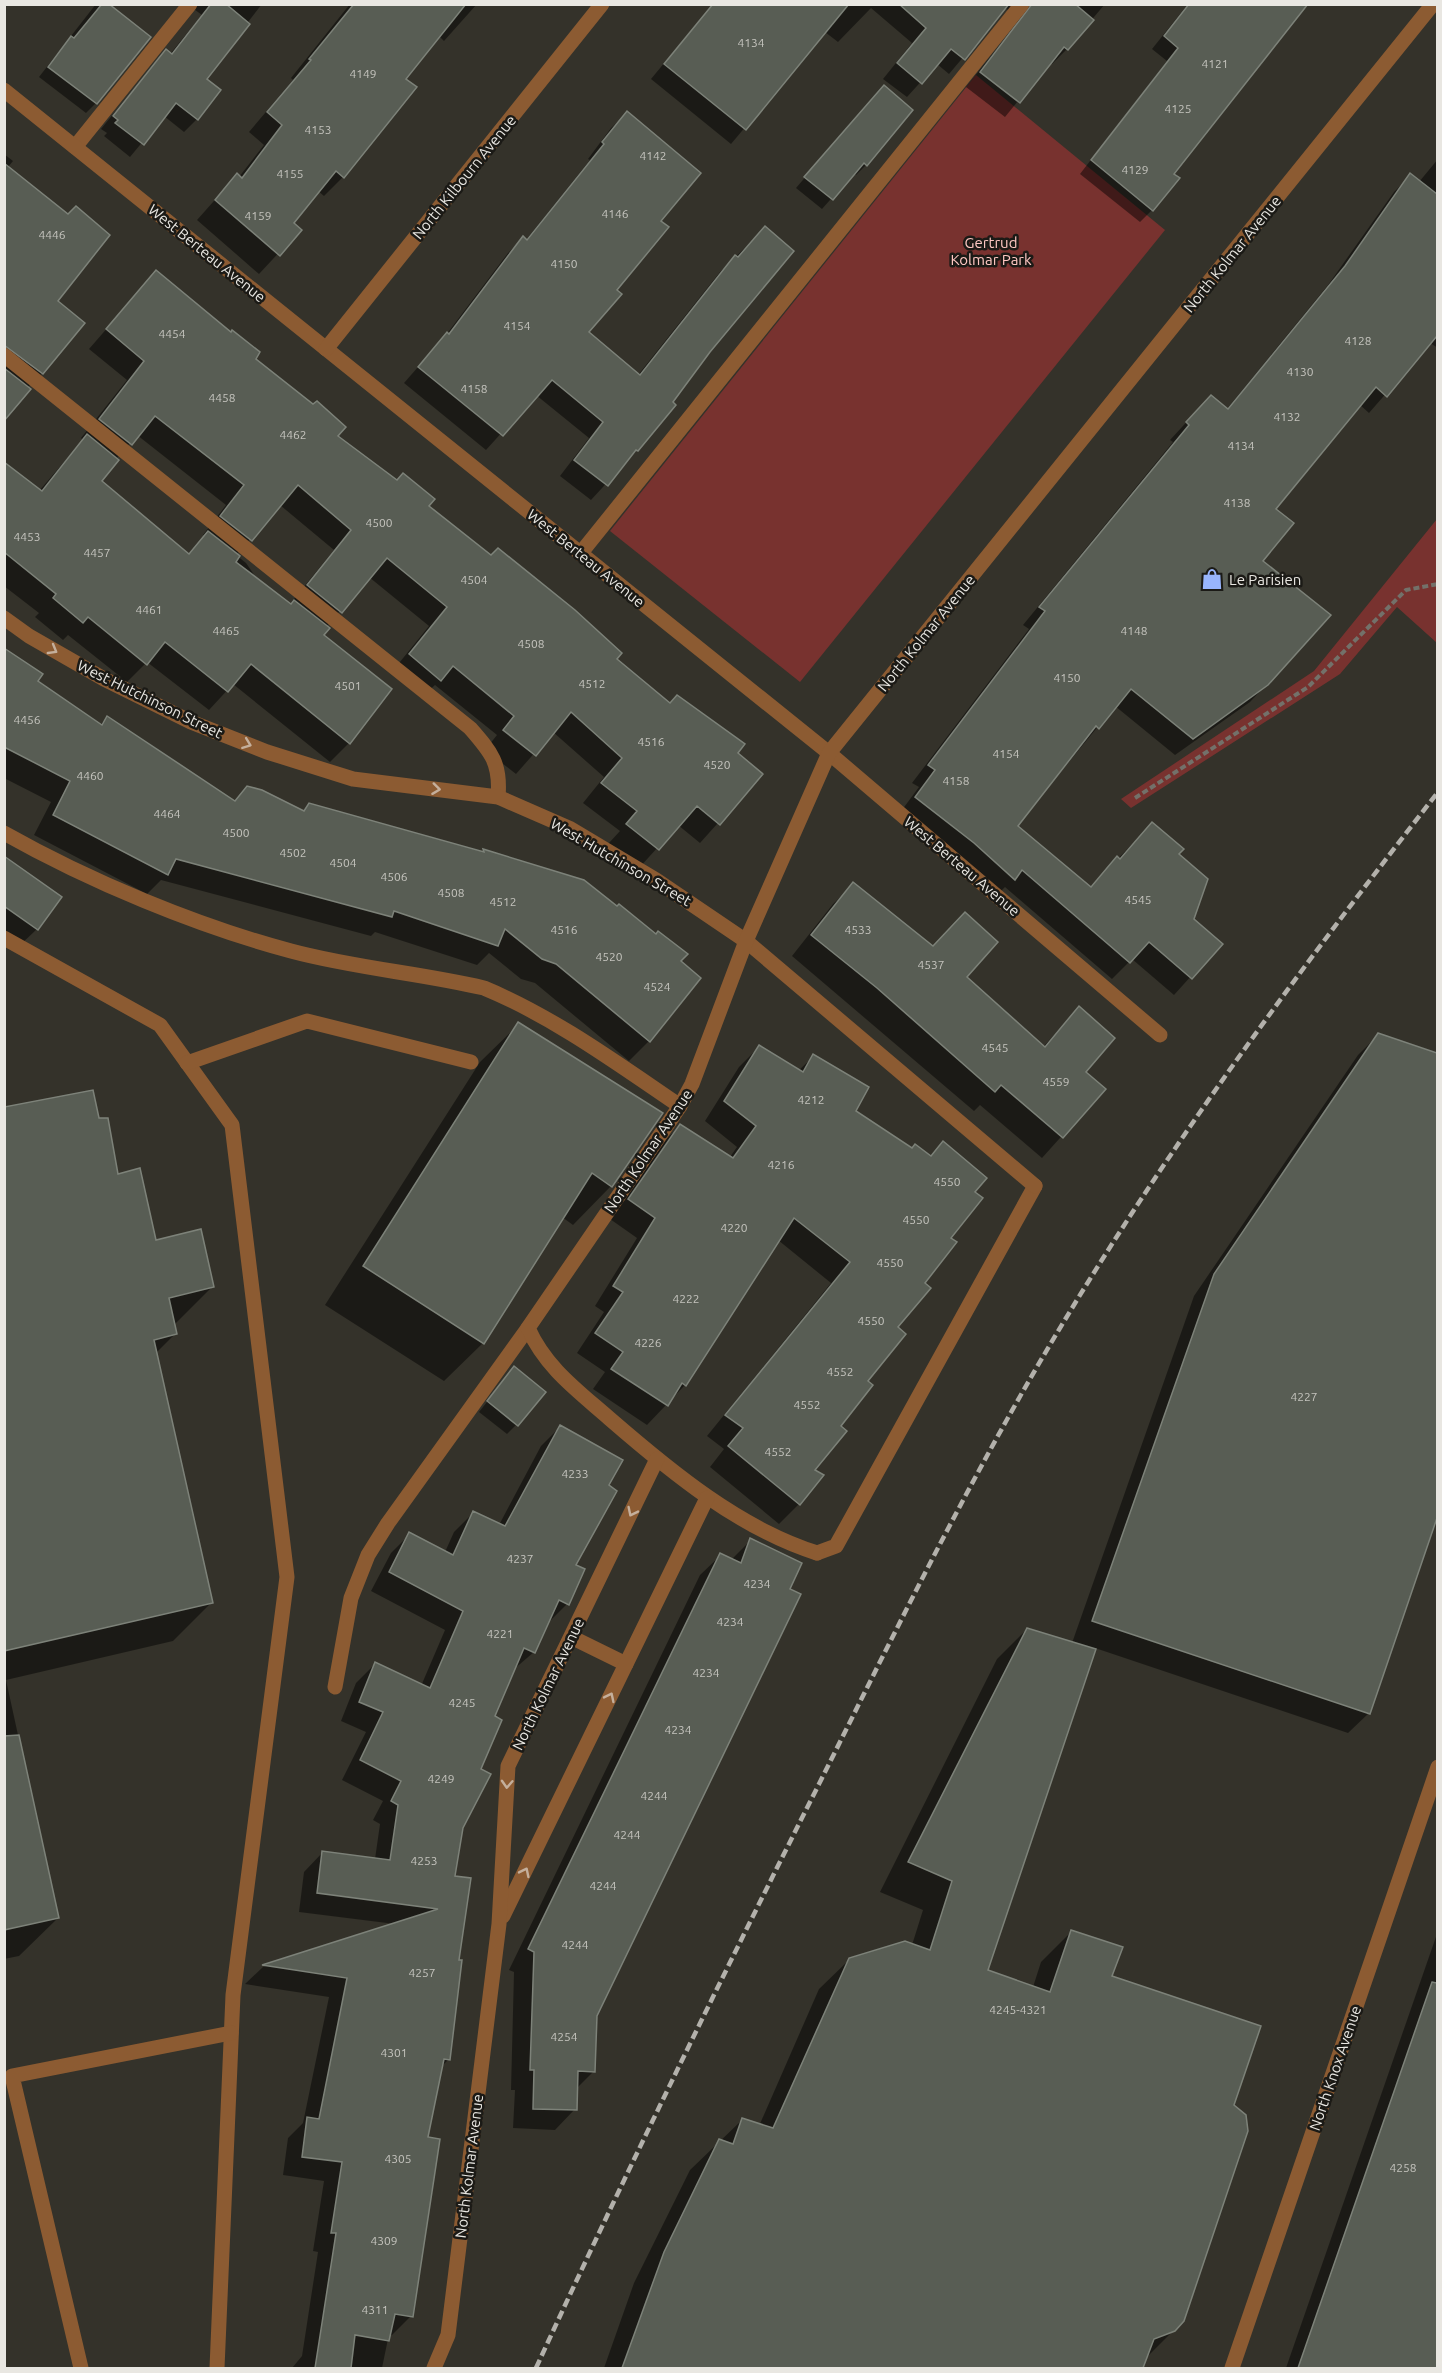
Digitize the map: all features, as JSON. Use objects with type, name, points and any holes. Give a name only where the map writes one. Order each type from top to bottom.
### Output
[{"type":"street","points":[[75,147],[190,4]]},
{"type":"street","name":"North Kilbourn Avenue","points":[[326,349],[602,4]]},
{"type":"street","points":[[580,554],[1022,4]]},
{"type":"street","name":"North Kolmar Avenue","points":[[335,1688],[351,1598],[368,1555],[388,1523],[528,1328],[680,1106],[702,1061],[746,941],[829,753],[1433,4]]},
{"type":"street","name":"West Berteau Avenue","points":[[4,90],[829,753],[1160,1035]]},
{"type":"street","points":[[4,355],[470,728],[491,752],[500,776],[498,796]]},
{"type":"street","name":"West Hutchinson Street","points":[[4,618],[29,636],[104,679],[190,722],[267,752],[353,778],[498,796],[569,828],[656,880],[746,941],[1035,1186],[836,1546],[817,1552],[796,1546],[707,1498]]},
{"type":"street","points":[[4,832],[50,857],[225,931],[292,951],[484,988],[520,1005],[612,1060],[680,1106]]},
{"type":"street","points":[[4,938],[160,1025],[232,1125],[287,1577],[232,1995],[218,2368]]},
{"type":"street","points":[[187,1063],[307,1022],[471,1062]]},
{"type":"street","points":[[528,1328],[539,1352],[558,1373],[657,1459],[707,1498]]},
{"type":"street","name":"North Kolmar Avenue","points":[[434,2368],[448,2335],[499,1924],[508,1766],[657,1459]]},
{"type":"street","name":"North Kolmar Avenue","points":[[499,1924],[707,1498]]},
{"type":"street","points":[[571,1637],[626,1664]]},
{"type":"street","name":"North Knox Avenue","points":[[1232,2368],[1437,1767]]},
{"type":"street","points":[[81,2368],[12,2076],[231,2033]]},
{"type":"path","points":[[1135,798],[1308,687],[1406,590],[1437,584]]},
{"type":"green space","name":"Gertrud Kolmar Park","points":[[976,75],[1165,230],[800,682],[610,531]]},
{"type":"green space","points":[[1437,519],[1437,643],[1397,607],[1340,674],[1131,808],[1121,799],[1314,671]]},
{"type":"building","points":[[102,4],[109,4],[151,37],[97,104],[48,67],[71,36],[74,38]]},
{"type":"building","points":[[211,4],[226,4],[250,24],[207,79],[221,90],[198,120],[176,103],[144,145],[115,123],[118,120],[113,116],[166,49],[172,54]]},
{"type":"building","points":[[354,4],[466,4],[406,79],[417,87],[344,178],[336,171],[294,223],[302,230],[280,256],[215,200],[237,173],[242,178],[282,125],[267,112]]},
{"type":"building","points":[[713,4],[849,4],[746,130],[664,64]]},
{"type":"building","points":[[899,4],[1009,4],[965,60],[951,49],[922,84],[897,63],[926,28]]},
{"type":"building","points":[[1032,4],[1075,4],[1094,20],[1068,50],[1064,47],[1020,103],[980,72]]},
{"type":"building","points":[[1189,4],[1308,4],[1174,174],[1180,178],[1153,211],[1091,160],[1178,48],[1164,36]]},
{"type":"building","points":[[884,85],[913,110],[867,166],[864,163],[833,200],[804,177]]},
{"type":"building","points":[[627,111],[701,173],[661,221],[669,227],[617,290],[622,294],[589,332],[640,375],[735,255],[738,257],[765,226],[794,251],[710,352],[673,402],[676,405],[608,486],[574,460],[603,422],[552,380],[503,436],[418,367],[447,332],[449,334],[523,236],[527,240],[604,144],[602,142]]},
{"type":"building","points":[[4,163],[68,214],[76,206],[110,235],[58,301],[85,323],[43,374],[4,345]]},
{"type":"building","points":[[1410,173],[1437,194],[1437,336],[1387,397],[1376,387],[1276,509],[1294,523],[1263,561],[1331,615],[1268,685],[1193,739],[1131,689],[1099,729],[1096,726],[1018,826],[1091,887],[1117,856],[1120,859],[1152,822],[1184,849],[1179,854],[1208,879],[1194,919],[1223,944],[1192,979],[1149,942],[1130,963],[1022,870],[1015,880],[974,843],[915,797],[935,770],[928,765],[1045,611],[1039,607],[1189,425],[1186,422],[1211,395],[1228,409],[1345,266]]},
{"type":"building","points":[[156,270],[231,332],[232,330],[260,352],[256,359],[313,404],[317,401],[346,427],[338,436],[397,480],[403,473],[435,499],[429,506],[491,555],[498,548],[575,610],[622,653],[617,659],[670,703],[677,695],[745,744],[738,753],[763,774],[720,825],[697,806],[659,850],[626,824],[637,811],[601,783],[622,758],[571,712],[536,756],[503,730],[514,716],[453,666],[441,681],[409,654],[447,607],[387,558],[342,613],[307,585],[351,530],[298,485],[252,541],[220,516],[244,485],[155,416],[132,445],[99,419],[144,361],[106,329]]},
{"type":"building","points":[[4,368],[31,389],[4,421]]},
{"type":"building","points":[[87,434],[119,460],[102,481],[189,554],[208,531],[240,556],[236,562],[291,604],[294,600],[330,628],[324,635],[392,689],[350,744],[251,664],[228,692],[165,642],[147,665],[88,617],[83,623],[53,598],[56,594],[4,552],[4,462],[42,491]]},
{"type":"building","points":[[4,648],[43,674],[38,681],[102,725],[107,716],[235,801],[247,786],[262,790],[304,811],[309,803],[484,852],[483,849],[584,880],[617,906],[619,904],[656,934],[658,931],[688,954],[681,961],[701,978],[650,1042],[556,964],[542,959],[505,929],[498,946],[394,911],[392,917],[176,859],[168,875],[53,815],[70,781],[4,747]]},
{"type":"building","points":[[4,856],[62,897],[38,930],[4,906]]},
{"type":"building","points":[[853,882],[933,946],[965,912],[998,942],[967,977],[1045,1047],[1079,1006],[1115,1038],[1086,1072],[1106,1089],[1063,1138],[1001,1085],[995,1092],[877,988],[811,935]]},
{"type":"building","points":[[518,1022],[663,1113],[612,1187],[592,1173],[484,1344],[363,1266]]},
{"type":"building","points":[[1378,1033],[1437,1053],[1437,1518],[1370,1714],[1092,1621],[1214,1274]]},
{"type":"building","points":[[759,1045],[803,1072],[813,1054],[869,1087],[856,1111],[912,1148],[915,1144],[931,1156],[943,1141],[987,1178],[975,1192],[983,1198],[951,1238],[957,1242],[925,1283],[931,1288],[898,1327],[906,1334],[868,1381],[873,1385],[841,1426],[847,1431],[815,1470],[824,1475],[800,1505],[728,1446],[743,1428],[725,1415],[850,1262],[794,1218],[686,1386],[682,1383],[668,1406],[611,1369],[623,1352],[595,1333],[623,1292],[613,1286],[655,1218],[628,1199],[680,1124],[733,1158],[756,1126],[724,1101]]},
{"type":"building","points":[[93,1090],[99,1118],[108,1118],[118,1174],[140,1168],[156,1240],[201,1229],[214,1287],[169,1298],[177,1334],[154,1340],[213,1603],[4,1651],[4,1107]]},
{"type":"building","points":[[514,1366],[546,1392],[518,1426],[487,1401]]},
{"type":"building","points":[[560,1425],[623,1460],[609,1485],[617,1491],[576,1565],[585,1569],[569,1605],[559,1600],[535,1653],[524,1648],[495,1716],[502,1720],[481,1769],[491,1774],[463,1828],[455,1876],[471,1878],[459,1960],[462,1960],[450,2060],[444,2059],[428,2137],[440,2139],[413,2317],[395,2314],[389,2341],[355,2335],[351,2368],[315,2368],[336,2233],[331,2233],[342,2162],[302,2157],[307,2117],[319,2119],[347,1978],[262,1965],[438,1909],[317,1893],[322,1851],[390,1860],[398,1805],[391,1801],[401,1781],[360,1760],[383,1712],[359,1702],[375,1662],[430,1688],[463,1611],[389,1572],[409,1532],[453,1555],[473,1511],[505,1526]]},
{"type":"building","points":[[750,1538],[802,1563],[790,1589],[801,1594],[597,2016],[595,2072],[578,2071],[577,2110],[533,2109],[534,2070],[530,2070],[534,1952],[528,1949],[720,1553],[741,1563]]},
{"type":"building","points":[[1027,1628],[1096,1649],[988,1970],[1050,1992],[1071,1930],[1123,1947],[1112,1976],[1261,2026],[1234,2105],[1246,2115],[1248,2131],[1184,2321],[1175,2331],[1154,2339],[1143,2368],[622,2368],[664,2252],[719,2139],[733,2144],[742,2118],[773,2128],[849,1958],[905,1941],[930,1950],[952,1881],[908,1862]]},
{"type":"building","points":[[19,1735],[59,1918],[4,1930],[4,1736]]},
{"type":"building","points":[[1432,1982],[1437,1983],[1437,2368],[1298,2368]]},
{"type":"railway","points":[[536,2368],[711,2002],[877,1667],[936,1551],[1030,1379],[1150,1186],[1242,1052],[1438,792]]},
{"type":"place","name":"Le Parisien","points":[[1212,579]]}]
